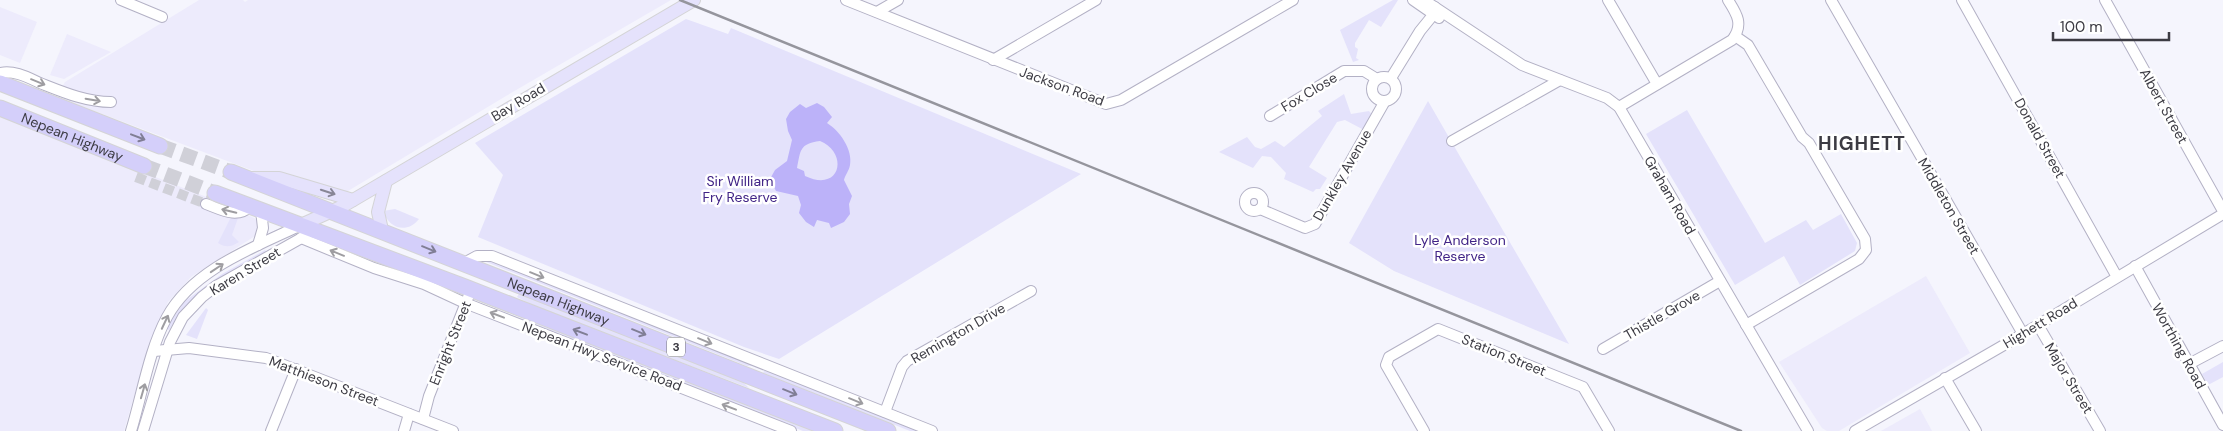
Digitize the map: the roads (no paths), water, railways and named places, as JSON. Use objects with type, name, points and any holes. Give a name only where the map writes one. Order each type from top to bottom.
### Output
[{"type":"highway","name":"Nepean Highway","points":[[0,75],[54,105],[160,146]]},
{"type":"highway","points":[[45,126],[54,105]]},
{"type":"highway","name":"Nepean Highway","points":[[0,108],[144,166]]},
{"type":"highway","name":"Nepean Highway","points":[[231,172],[341,208],[382,230],[888,431]]},
{"type":"highway","name":"Nepean Highway","points":[[211,198],[256,208],[306,231],[468,296],[747,396],[835,431]]},
{"type":"highway","points":[[747,396],[754,378]]},
{"type":"main road","name":"Bay Road","points":[[306,231],[386,180],[694,0]]},
{"type":"main road","points":[[246,178],[279,178],[341,208]]},
{"type":"main road","points":[[382,230],[378,212],[386,180]]},
{"type":"street","points":[[121,0],[162,17]]},
{"type":"street","name":"Jackson Road","points":[[846,0],[1095,101],[1110,104],[1122,100],[1293,0]]},
{"type":"street","points":[[877,12],[898,0]]},
{"type":"street","points":[[993,60],[1096,0]]},
{"type":"street","name":"Graham Road","points":[[1413,0],[1467,30],[1522,65],[1607,98],[1619,107],[1808,430]]},
{"type":"street","name":"Graham Road","points":[[1424,0],[1432,11]]},
{"type":"street","points":[[1608,0],[1657,84]]},
{"type":"street","points":[[1619,107],[1735,36],[1739,27],[1738,18],[1728,0]]},
{"type":"street","name":"Middleton Street","points":[[1831,0],[2022,334]]},
{"type":"street","name":"Donald Street","points":[[1962,0],[2117,277]]},
{"type":"street","name":"Albert Street","points":[[2105,0],[2223,213]]},
{"type":"street","points":[[1394,81],[1384,76],[1377,79],[1372,87],[1373,94],[1378,99],[1385,101],[1394,96],[1394,81],[1410,48],[1432,11]]},
{"type":"street","points":[[1735,36],[1748,45],[1802,137],[1809,143],[1865,239],[1866,250],[1859,259],[1746,325]]},
{"type":"street","name":"Fox Close","points":[[1270,116],[1344,71],[1364,71],[1377,79]]},
{"type":"street","points":[[0,75],[15,72],[75,96],[94,101],[111,102]]},
{"type":"street","points":[[1536,93],[1547,75]]},
{"type":"street","points":[[1452,141],[1560,80]]},
{"type":"street","name":"Nepean Highway","points":[[75,96],[76,114]]},
{"type":"street","name":"Dunkley Avenue","points":[[1260,209],[1305,228],[1316,224],[1385,101]]},
{"type":"street","points":[[256,208],[263,228],[258,245]]},
{"type":"street","name":"Highett Road","points":[[1855,431],[2038,325],[2223,213]]},
{"type":"street","name":"Karen Street","points":[[131,431],[156,346],[168,316],[182,297],[218,268],[258,245],[306,231]]},
{"type":"street","name":"Karen Street","points":[[143,431],[168,346],[183,318],[206,293],[306,231]]},
{"type":"street","points":[[464,263],[477,256],[492,256],[932,431]]},
{"type":"street","name":"Worthing Road","points":[[2135,266],[2223,425]]},
{"type":"street","name":"Thistle Grove","points":[[1603,349],[1720,281]]},
{"type":"street","name":"Remington Drive","points":[[884,412],[902,367],[907,361],[1031,291]]},
{"type":"street","name":"Enright Street","points":[[405,431],[428,396],[468,296]]},
{"type":"street","name":"Nepean Hwy Service Road","points":[[468,296],[791,431]]},
{"type":"street","name":"Major Street","points":[[2038,325],[2100,431]]},
{"type":"street","name":"Station Street","points":[[1424,431],[1386,365],[1389,357],[1438,328],[1584,387],[1610,431]]},
{"type":"street","name":"Matthieson Street","points":[[156,346],[184,344],[189,348],[266,358],[453,431]]},
{"type":"street","points":[[2189,364],[2223,346]]},
{"type":"street","points":[[754,378],[762,364]]},
{"type":"street","points":[[271,431],[296,369]]},
{"type":"street","points":[[1945,378],[1976,431]]},
{"type":"tunnel","points":[[160,146],[231,172]]},
{"type":"tunnel","points":[[144,166],[215,193]]},
{"type":"tunnel","points":[[136,177],[206,204]]},
{"type":"railway","points":[[680,0],[1741,431]]},
{"type":"district","name":"HIGHETT","points":[[1862,143]]},
{"type":"park label","name":"Sir William Fry Reserve","points":[[740,190]]},
{"type":"park label","name":"Lyle Anderson Reserve","points":[[1460,248]]}]
